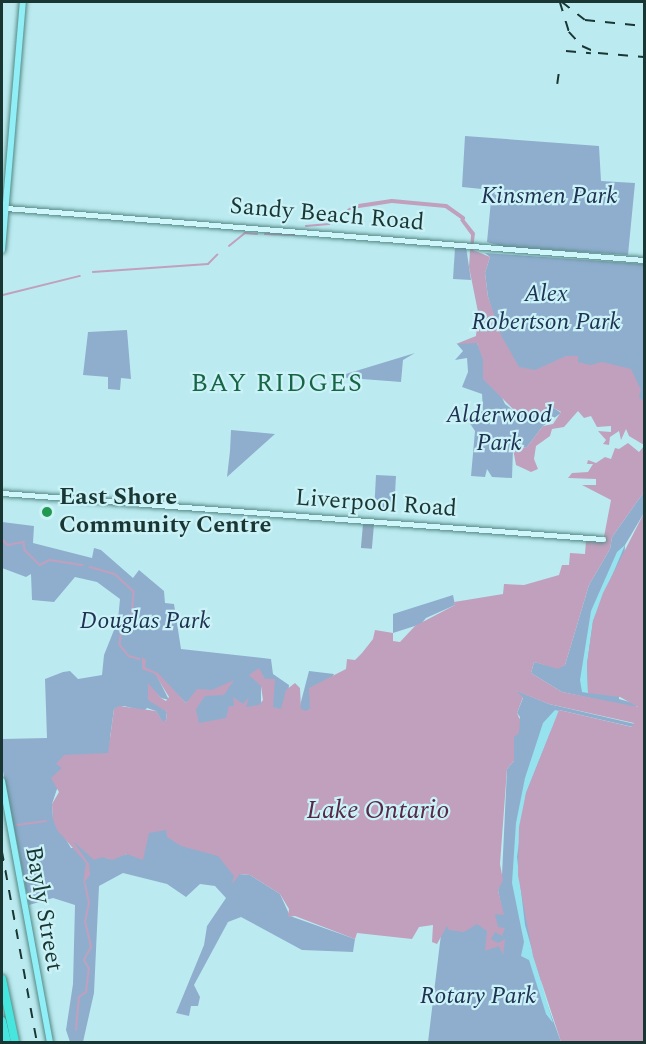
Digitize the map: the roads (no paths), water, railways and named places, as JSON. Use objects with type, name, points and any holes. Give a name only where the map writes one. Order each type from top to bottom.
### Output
[{"type":"highway","points":[[2,979],[15,1042]]},
{"type":"highway","points":[[2,1021],[7,1042]]},
{"type":"main road","points":[[2,249],[23,2]]},
{"type":"main road","name":"Bayly Street","points":[[2,781],[50,1042]]},
{"type":"street","name":"Sandy Beach Road","points":[[6,208],[470,244],[506,251],[645,260]]},
{"type":"street","name":"Liverpool Road","points":[[2,493],[603,539]]},
{"type":"water","points":[[463,218],[475,233],[473,250],[490,257],[485,273],[488,297],[502,337],[519,367],[535,370],[566,356],[578,356],[578,362],[590,365],[602,362],[631,369],[641,390],[639,397],[644,402],[644,445],[629,436],[626,429],[621,440],[619,431],[610,437],[609,445],[603,444],[606,440],[598,431],[611,432],[611,426],[597,427],[591,416],[584,418],[578,411],[564,427],[552,429],[550,436],[536,446],[534,459],[538,469],[531,472],[516,465],[513,449],[527,447],[543,426],[553,424],[561,412],[554,408],[535,415],[517,413],[483,379],[483,360],[477,343],[456,344],[476,336],[478,312],[469,267],[471,235],[460,220]]},
{"type":"water","name":"Lake Ontario","points":[[628,443],[639,452],[644,446],[644,492],[612,537],[610,549],[589,585],[565,665],[558,669],[534,662],[531,673],[562,692],[638,707],[620,697],[588,693],[587,664],[593,621],[603,593],[644,513],[644,1042],[561,1042],[533,956],[518,875],[519,827],[526,793],[559,710],[632,727],[634,723],[549,704],[516,691],[523,697],[517,713],[520,720],[519,733],[514,737],[514,761],[507,769],[500,864],[503,880],[498,890],[504,915],[495,914],[498,927],[505,928],[502,936],[495,932],[491,939],[498,943],[505,939],[503,955],[499,946],[485,951],[487,931],[477,924],[464,932],[449,930],[447,926],[437,944],[432,942],[433,925],[419,927],[412,939],[357,933],[355,939],[295,916],[288,917],[289,909],[280,894],[250,875],[240,874],[232,884],[234,876],[218,856],[181,846],[167,837],[166,830],[149,833],[143,860],[127,854],[112,860],[102,857],[94,860],[73,841],[89,864],[90,875],[83,884],[86,863],[57,830],[53,819],[52,804],[59,792],[51,778],[62,768],[56,764],[64,755],[108,753],[114,709],[119,706],[156,711],[163,722],[166,720],[167,712],[148,700],[148,683],[161,698],[166,701],[169,697],[155,674],[142,669],[142,657],[146,660],[145,667],[158,673],[186,703],[197,689],[212,690],[234,680],[224,695],[205,696],[196,709],[199,723],[226,718],[229,706],[234,706],[233,697],[243,704],[249,697],[246,707],[259,705],[263,700],[261,686],[249,675],[259,668],[265,679],[275,679],[273,707],[281,709],[286,690],[295,683],[300,688],[301,709],[306,711],[310,708],[309,688],[346,669],[347,659],[355,660],[362,653],[373,639],[375,630],[393,633],[393,641],[400,642],[415,626],[455,605],[454,602],[503,594],[504,584],[524,585],[559,575],[562,565],[569,565],[570,553],[585,554],[586,541],[603,542],[611,500],[582,485],[596,485],[596,479],[568,478],[572,473],[588,472],[593,464],[587,464],[588,460],[596,463],[605,457],[611,459],[615,448],[619,449]]},
{"type":"waterway","points":[[352,207],[392,201],[446,206],[463,218]]},
{"type":"waterway","points":[[306,226],[329,224],[352,207]]},
{"type":"waterway","points":[[229,246],[245,233],[257,234]]},
{"type":"waterway","points":[[265,234],[296,235]]},
{"type":"waterway","points":[[93,272],[208,264],[217,255]]},
{"type":"waterway","points":[[3,295],[80,276]]},
{"type":"waterway","points":[[2,539],[8,545],[24,542],[25,550],[40,565],[50,560],[83,565]]},
{"type":"waterway","points":[[90,567],[115,574],[134,592],[132,623],[122,626],[120,645],[129,656],[140,659]]},
{"type":"waterway","points":[[17,825],[46,821]]},
{"type":"waterway","points":[[76,1030],[79,997],[86,992],[89,969],[84,960],[91,947],[85,922],[89,903],[85,884]]},
{"type":"railway","points":[[560,2],[569,32],[582,46],[598,53],[644,57]]},
{"type":"railway","points":[[562,2],[585,20],[644,26]]},
{"type":"railway","points":[[566,51],[591,53]]},
{"type":"railway","points":[[557,84],[559,69]]},
{"type":"railway","points":[[2,851],[37,1042]]},
{"type":"place","name":"East Shore Community Centre","points":[[47,512]]},
{"type":"district","name":"BAY RIDGES","points":[[277,384]]},
{"type":"park label","name":"Kinsmen Park","points":[[549,197]]},
{"type":"park label","name":"Alex Robertson Park","points":[[546,309]]},
{"type":"park label","name":"Alderwood Park","points":[[499,430]]},
{"type":"park label","name":"Douglas Park","points":[[145,622]]},
{"type":"park label","name":"Rotary Park","points":[[478,997]]}]
